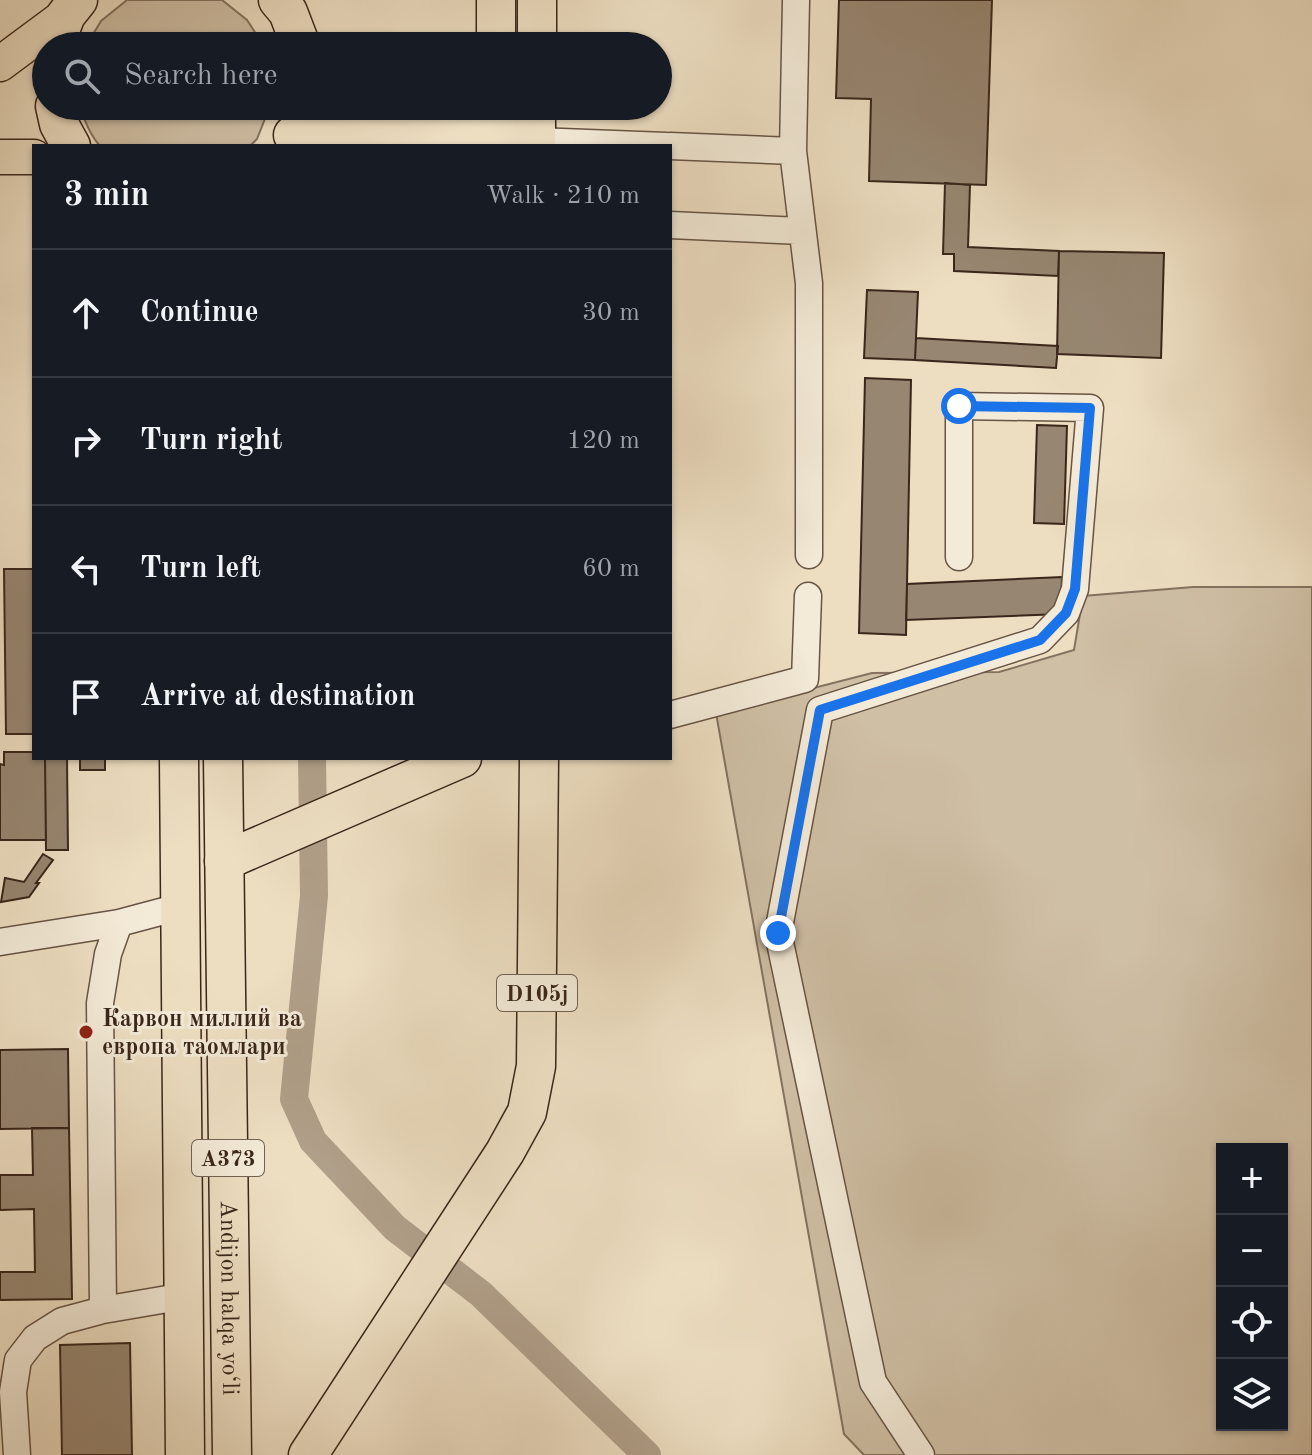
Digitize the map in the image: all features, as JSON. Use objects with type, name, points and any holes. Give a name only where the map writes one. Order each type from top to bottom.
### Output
[{"type":"highway","points":[[278,0],[288,12],[296,32]]},
{"type":"highway","points":[[496,0],[496,32]]},
{"type":"highway","points":[[537,0],[537,32]]},
{"type":"highway","points":[[58,120],[70,144]]},
{"type":"highway","points":[[293,129],[536,131]]},
{"type":"highway","name":"Andijon halqa yo‘li","points":[[179,760],[185,1455]]},
{"type":"highway","name":"Andijon halqa yo‘li","points":[[223,760],[234,856],[232,1455]]},
{"type":"highway","points":[[234,856],[454,760]]},
{"type":"highway","name":"D105j","points":[[308,1455],[505,1152],[527,1112],[536,1066],[539,760]]},
{"type":"main road","points":[[48,32],[66,20]]},
{"type":"main road","points":[[0,64],[32,43]]},
{"type":"main road","points":[[0,157],[32,157]]},
{"type":"lane","points":[[796,0],[793,151],[809,283],[809,555]]},
{"type":"lane","points":[[536,131],[650,144]]},
{"type":"lane","points":[[672,146],[793,151]]},
{"type":"lane","points":[[672,225],[802,231]]},
{"type":"lane","points":[[921,1455],[873,1382],[778,933],[820,710],[1040,640],[1066,613],[1075,589],[1090,408],[959,406],[959,557]]},
{"type":"lane","points":[[672,714],[805,679],[808,596]]},
{"type":"lane","points":[[0,942],[119,923],[179,907]]},
{"type":"lane","points":[[103,1310],[100,1003],[108,954],[119,923]]},
{"type":"lane","points":[[17,1455],[13,1392],[18,1360],[35,1338],[62,1321],[103,1310],[185,1296]]},
{"type":"shaded area","points":[[127,0],[222,0],[247,20],[255,32],[94,32],[101,21]]},
{"type":"shaded area","points":[[85,120],[264,120],[252,144],[99,144]]},
{"type":"shaded area","points":[[1193,587],[1312,587],[1312,1455],[864,1455],[844,1434],[716,713],[872,673],[999,672],[1074,650],[1083,596]]},
{"type":"building","points":[[839,0],[992,0],[986,185],[869,181],[871,99],[836,98]]},
{"type":"building","points":[[945,183],[970,185],[968,247],[1059,251],[1058,276],[954,271],[954,254],[943,254]]},
{"type":"building","points":[[1059,251],[1164,253],[1161,358],[1057,354]]},
{"type":"building","points":[[867,290],[918,292],[915,360],[864,358]]},
{"type":"building","points":[[916,338],[1058,346],[1056,368],[915,360]]},
{"type":"building","points":[[865,378],[911,380],[906,635],[859,633]]},
{"type":"building","points":[[1037,425],[1067,426],[1064,524],[1034,523]]},
{"type":"building","points":[[4,569],[32,569],[32,734],[6,734]]},
{"type":"building","points":[[1062,577],[1061,614],[906,620],[907,584]]},
{"type":"building","points":[[4,752],[32,752],[32,760],[45,760],[46,840],[0,840],[0,764],[4,765]]},
{"type":"building","points":[[45,760],[67,760],[68,850],[46,850]]},
{"type":"building","points":[[80,760],[105,760],[105,770],[80,770]]},
{"type":"building","points":[[43,854],[53,860],[29,897],[1,902],[5,878],[24,882]]},
{"type":"building","points":[[68,1049],[69,1128],[0,1129],[0,1050]]},
{"type":"building","points":[[32,1128],[69,1128],[72,1299],[0,1300],[0,1272],[35,1272],[34,1209],[0,1210],[0,1175],[33,1175]]},
{"type":"building","points":[[130,1343],[132,1455],[62,1455],[60,1345]]},
{"type":"waterway","points":[[312,760],[314,896],[294,1099],[313,1141],[395,1228],[481,1294],[647,1455]]},
{"type":"place","name":"Карвон миллий ва европа таомлари","points":[[86,1032]]},
{"type":"route","points":[[778,933],[820,710],[1040,640],[1066,613],[1075,589],[1090,408],[959,406]]}]
